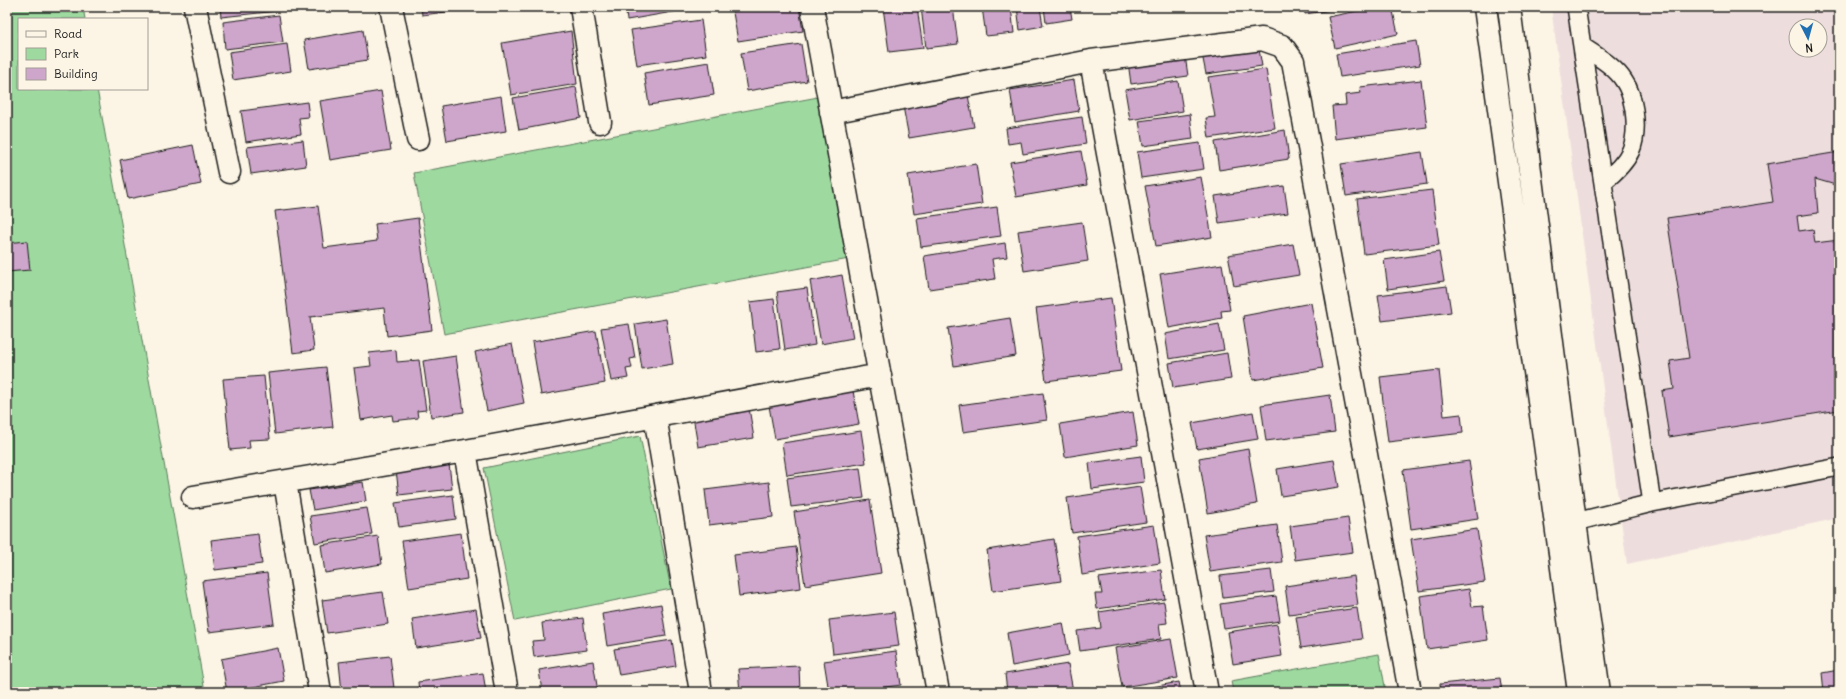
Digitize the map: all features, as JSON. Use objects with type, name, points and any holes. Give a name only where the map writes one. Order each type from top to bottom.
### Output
[{"type":"street","points":[[195,7],[228,172]]},
{"type":"street","points":[[391,7],[418,139]]},
{"type":"street","points":[[581,7],[600,122]]},
{"type":"street","points":[[812,7],[938,692]]},
{"type":"street","points":[[1485,7],[1565,524],[1599,692]]},
{"type":"street","points":[[1509,7],[1565,524],[1579,692]]},
{"type":"street","points":[[831,112],[1091,61],[1262,39],[1282,46],[1293,61],[1410,692]]},
{"type":"street","points":[[1091,61],[1207,692]]},
{"type":"street","points":[[193,498],[465,451],[880,375]]},
{"type":"street","points":[[655,416],[701,692]]},
{"type":"street","points":[[465,451],[507,692]]},
{"type":"street","points":[[285,482],[320,692]]},
{"type":"lane","points":[[1576,7],[1652,504]]},
{"type":"lane","points":[[1582,46],[1613,68],[1624,80],[1630,92],[1636,128],[1633,146],[1616,171],[1603,182]]},
{"type":"lane","points":[[1565,524],[1652,504],[1839,467]]},
{"type":"shaded area","points":[[1551,7],[1839,7],[1839,518],[1627,564]]},
{"type":"green space","points":[[7,7],[83,7],[85,18],[18,18],[18,90],[97,90],[205,692],[7,692]]},
{"type":"green space","points":[[818,97],[849,259],[444,334],[414,173]]},
{"type":"green space","points":[[640,436],[671,589],[515,621],[484,468]]},
{"type":"green space","points":[[1379,654],[1386,692],[1233,692],[1231,681]]},
{"type":"building","points":[[220,7],[278,7],[278,11],[221,17]]},
{"type":"building","points":[[421,7],[470,7],[470,9],[422,15]]},
{"type":"building","points":[[625,7],[701,7],[627,20]]},
{"type":"building","points":[[732,7],[799,7],[803,31],[738,41]]},
{"type":"building","points":[[883,7],[917,7],[923,48],[889,52]]},
{"type":"building","points":[[921,7],[953,7],[958,44],[926,48]]},
{"type":"building","points":[[982,7],[1011,7],[1014,33],[986,36]]},
{"type":"building","points":[[1017,7],[1040,7],[1043,26],[1020,30]]},
{"type":"building","points":[[1044,7],[1070,7],[1072,19],[1046,23]]},
{"type":"building","points":[[1128,7],[1159,7],[1159,8],[1129,11]]},
{"type":"building","points":[[1304,7],[1353,7],[1305,14]]},
{"type":"building","points":[[1377,7],[1392,7],[1398,34],[1335,48],[1328,17]]},
{"type":"building","points":[[279,15],[283,42],[225,49],[223,22]]},
{"type":"building","points":[[701,20],[706,55],[637,65],[631,30]]},
{"type":"building","points":[[363,30],[368,60],[309,69],[304,40]]},
{"type":"building","points":[[571,31],[577,84],[511,95],[502,43]]},
{"type":"building","points":[[1416,41],[1420,65],[1340,77],[1336,54]]},
{"type":"building","points":[[287,44],[291,71],[233,80],[229,52]]},
{"type":"building","points":[[801,44],[807,81],[747,91],[741,53]]},
{"type":"building","points":[[1258,44],[1262,66],[1206,74],[1202,54]]},
{"type":"building","points":[[1185,55],[1188,76],[1131,84],[1128,62]]},
{"type":"building","points":[[709,62],[714,95],[649,105],[644,73]]},
{"type":"building","points":[[1266,69],[1275,128],[1209,138],[1206,118],[1215,117],[1208,77]]},
{"type":"building","points":[[1074,80],[1079,111],[1015,122],[1010,90]]},
{"type":"building","points":[[1421,80],[1427,127],[1335,139],[1332,106],[1346,105],[1345,95],[1361,93],[1360,87]]},
{"type":"building","points":[[1178,81],[1183,111],[1130,120],[1125,90]]},
{"type":"building","points":[[576,87],[581,118],[519,130],[513,98]]},
{"type":"building","points":[[967,90],[974,127],[909,138],[902,101]]},
{"type":"building","points":[[381,91],[391,150],[330,160],[320,101]]},
{"type":"building","points":[[501,96],[506,131],[447,141],[441,106]]},
{"type":"building","points":[[307,102],[309,117],[299,118],[301,134],[246,142],[241,111]]},
{"type":"building","points":[[1190,114],[1193,139],[1143,146],[1139,121]]},
{"type":"building","points":[[1082,117],[1086,144],[1023,154],[1021,142],[1008,144],[1006,128]]},
{"type":"building","points":[[1285,130],[1289,159],[1219,170],[1215,142]]},
{"type":"building","points":[[303,140],[306,166],[251,174],[247,147]]},
{"type":"building","points":[[1200,143],[1204,169],[1141,178],[1137,152]]},
{"type":"building","points":[[193,145],[201,184],[128,199],[120,160]]},
{"type":"building","points":[[1081,151],[1087,185],[1016,197],[1010,162]]},
{"type":"building","points":[[1422,152],[1427,184],[1346,196],[1341,164]]},
{"type":"building","points":[[1839,152],[1839,186],[1815,179],[1818,213],[1797,216],[1799,231],[1813,229],[1815,243],[1839,240],[1839,410],[1669,437],[1662,391],[1674,389],[1670,361],[1689,358],[1667,218],[1773,202],[1767,164]]},
{"type":"building","points":[[976,164],[982,204],[914,214],[908,175]]},
{"type":"building","points":[[1201,177],[1212,237],[1156,246],[1145,186]]},
{"type":"building","points":[[1284,186],[1288,213],[1219,223],[1215,196]]},
{"type":"building","points":[[1432,190],[1439,245],[1364,254],[1357,199]]},
{"type":"building","points":[[318,206],[324,248],[377,241],[375,224],[418,218],[432,330],[387,336],[384,308],[310,317],[314,350],[293,353],[275,211]]},
{"type":"building","points":[[997,207],[1001,236],[921,247],[917,218]]},
{"type":"building","points":[[1082,222],[1088,261],[1024,271],[1018,231]]},
{"type":"building","points":[[27,241],[30,270],[7,272],[7,243]]},
{"type":"building","points":[[1005,243],[1007,257],[992,259],[995,279],[929,289],[924,256]]},
{"type":"building","points":[[1293,244],[1299,275],[1234,286],[1228,255]]},
{"type":"building","points":[[1439,252],[1444,281],[1388,289],[1384,260]]},
{"type":"building","points":[[1222,264],[1230,310],[1221,311],[1222,318],[1169,328],[1160,274]]},
{"type":"building","points":[[842,275],[853,338],[821,344],[810,281]]},
{"type":"building","points":[[1447,286],[1451,312],[1382,321],[1378,295]]},
{"type":"building","points":[[807,288],[815,345],[785,350],[777,292]]},
{"type":"building","points":[[1111,298],[1121,371],[1046,381],[1036,308]]},
{"type":"building","points":[[774,299],[780,349],[756,352],[750,302]]},
{"type":"building","points":[[1311,303],[1323,368],[1253,380],[1243,316]]},
{"type":"building","points":[[1010,318],[1016,356],[954,366],[948,328]]},
{"type":"building","points":[[666,319],[673,364],[642,369],[635,324]]},
{"type":"building","points":[[629,324],[635,358],[630,359],[632,368],[626,369],[628,378],[611,381],[601,328]]},
{"type":"building","points":[[1219,324],[1224,350],[1169,359],[1165,334]]},
{"type":"building","points":[[596,331],[605,383],[541,395],[532,342]]},
{"type":"building","points":[[512,344],[524,403],[487,411],[475,352]]},
{"type":"building","points":[[396,350],[397,362],[419,360],[426,410],[417,411],[418,418],[393,421],[392,415],[361,420],[354,368],[371,366],[369,353]]},
{"type":"building","points":[[1227,353],[1231,379],[1173,388],[1169,363]]},
{"type":"building","points":[[456,356],[464,412],[431,417],[423,361]]},
{"type":"building","points":[[326,367],[333,427],[275,434],[268,373]]},
{"type":"building","points":[[1439,370],[1444,416],[1461,414],[1463,433],[1388,442],[1380,377]]},
{"type":"building","points":[[264,376],[270,439],[249,440],[250,448],[230,450],[223,379]]},
{"type":"building","points":[[853,391],[859,424],[775,439],[769,406]]},
{"type":"building","points":[[1043,393],[1047,420],[963,432],[959,405]]},
{"type":"building","points":[[1330,395],[1335,432],[1266,441],[1261,405]]},
{"type":"building","points":[[748,402],[754,438],[698,447],[692,410]]},
{"type":"building","points":[[1133,412],[1138,445],[1065,457],[1060,424]]},
{"type":"building","points":[[1253,412],[1258,439],[1197,449],[1192,423]]},
{"type":"building","points":[[861,431],[866,463],[787,475],[782,443]]},
{"type":"building","points":[[1248,449],[1257,504],[1208,513],[1199,458]]},
{"type":"building","points":[[1141,456],[1144,482],[1092,489],[1089,463]]},
{"type":"building","points":[[1334,460],[1339,487],[1281,496],[1277,469]]},
{"type":"building","points":[[1469,461],[1478,519],[1411,529],[1403,470]]},
{"type":"building","points":[[449,464],[452,489],[399,495],[396,470]]},
{"type":"building","points":[[860,468],[864,498],[791,507],[787,478]]},
{"type":"building","points":[[363,482],[366,501],[313,510],[309,490]]},
{"type":"building","points":[[769,482],[773,517],[709,525],[705,490]]},
{"type":"building","points":[[1140,487],[1146,522],[1072,533],[1067,498]]},
{"type":"building","points":[[453,495],[456,519],[399,527],[395,503]]},
{"type":"building","points":[[870,500],[881,573],[805,585],[794,512]]},
{"type":"building","points":[[367,508],[372,534],[315,543],[310,516]]},
{"type":"building","points":[[1348,518],[1353,552],[1295,560],[1290,526]]},
{"type":"building","points":[[1154,525],[1160,563],[1082,575],[1077,536]]},
{"type":"building","points":[[1277,525],[1282,562],[1210,572],[1204,535]]},
{"type":"building","points":[[1477,529],[1485,582],[1419,591],[1411,539]]},
{"type":"building","points":[[461,533],[467,579],[409,588],[402,541]]},
{"type":"building","points":[[258,534],[262,564],[215,570],[211,540]]},
{"type":"building","points":[[378,536],[382,564],[325,573],[321,545]]},
{"type":"building","points":[[1054,539],[1061,581],[993,591],[987,550]]},
{"type":"building","points":[[796,547],[801,588],[739,596],[734,555]]},
{"type":"building","points":[[1161,570],[1165,599],[1097,609],[1095,594],[1102,594],[1099,578]]},
{"type":"building","points":[[1271,570],[1274,592],[1223,598],[1220,576]]},
{"type":"building","points":[[267,573],[274,624],[209,632],[202,581]]},
{"type":"building","points":[[1354,576],[1358,605],[1289,614],[1285,586]]},
{"type":"building","points":[[1469,589],[1472,607],[1483,606],[1488,640],[1427,649],[1420,596]]},
{"type":"building","points":[[383,592],[388,624],[327,633],[322,600]]},
{"type":"building","points":[[1276,596],[1280,621],[1224,629],[1220,604]]},
{"type":"building","points":[[1164,602],[1167,623],[1159,624],[1161,639],[1080,651],[1077,631],[1101,628],[1099,612]]},
{"type":"building","points":[[661,604],[666,636],[607,646],[602,614]]},
{"type":"building","points":[[1357,608],[1362,639],[1301,648],[1296,617]]},
{"type":"building","points":[[476,609],[481,638],[416,648],[412,619]]},
{"type":"building","points":[[894,612],[899,646],[833,654],[829,620]]},
{"type":"building","points":[[583,618],[587,650],[534,657],[532,641],[544,640],[542,623]]},
{"type":"building","points":[[1063,623],[1069,655],[1012,666],[1007,633]]},
{"type":"building","points":[[1277,624],[1282,656],[1233,664],[1228,632]]},
{"type":"building","points":[[1171,639],[1178,678],[1122,687],[1115,648]]},
{"type":"building","points":[[672,640],[676,666],[619,675],[614,649]]},
{"type":"building","points":[[278,648],[284,681],[227,692],[221,659]]},
{"type":"building","points":[[896,651],[901,685],[848,692],[829,692],[824,661]]},
{"type":"building","points":[[390,656],[394,688],[342,692],[339,662]]},
{"type":"building","points":[[593,661],[598,692],[542,692],[539,670]]},
{"type":"building","points":[[1068,664],[1073,691],[1007,692],[1005,674]]},
{"type":"building","points":[[799,666],[800,692],[740,692],[738,669]]},
{"type":"building","points":[[1839,670],[1839,692],[1824,692],[1822,673]]},
{"type":"building","points":[[483,673],[486,692],[419,692],[418,682]]},
{"type":"building","points":[[1500,678],[1502,692],[1441,692],[1440,684]]},
{"type":"building","points":[[1179,682],[1181,692],[1125,692]]}]
